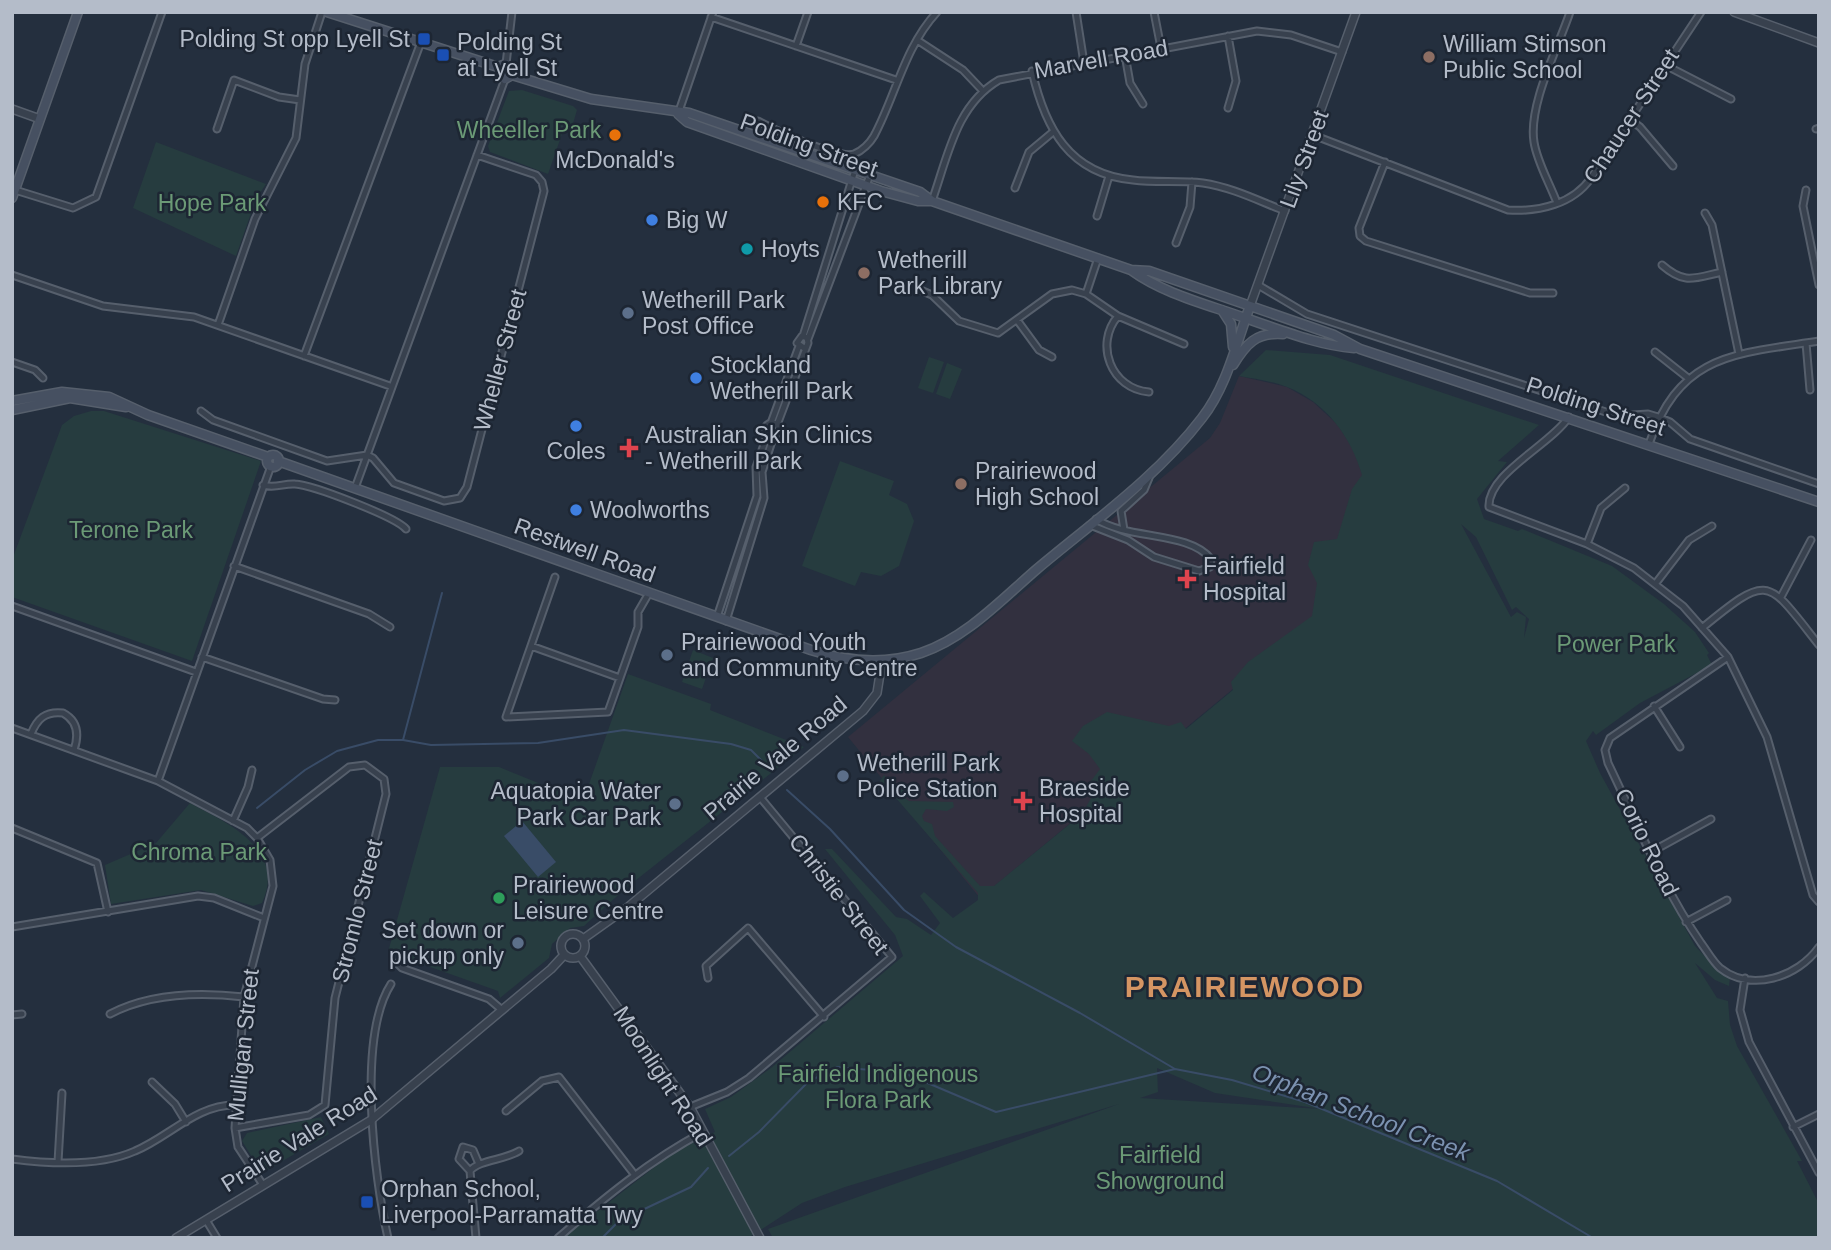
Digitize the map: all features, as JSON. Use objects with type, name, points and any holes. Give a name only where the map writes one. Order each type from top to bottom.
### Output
[{"type":"main road","points":[[14,194],[78,12]]},
{"type":"main road","points":[[325,12],[502,66],[508,77]]},
{"type":"main road","name":"Polding Street","points":[[508,77],[591,99],[678,114],[689,113],[920,192],[932,201],[1131,270],[1145,280],[1246,318],[1333,346],[1360,349]]},
{"type":"main road","name":"Polding Street","points":[[678,114],[687,122],[866,186],[918,201],[932,201]]},
{"type":"main road","name":"Polding Street","points":[[1131,270],[1149,271],[1334,335],[1360,349],[1819,502]]},
{"type":"main road","points":[[1227,375],[1250,306]]},
{"type":"main road","points":[[1221,309],[1231,324],[1234,353]]},
{"type":"main road","points":[[882,662],[922,653],[962,631],[1169,457],[1202,419],[1250,342],[1258,336],[1273,333],[1300,336]]},
{"type":"main road","name":"Restwell Road","points":[[12,401],[47,393],[81,392],[109,397],[272,461],[355,488],[726,621],[831,656],[882,662]]},
{"type":"main road","name":"Restwell Road","points":[[12,411],[71,398],[129,407]]},
{"type":"street","points":[[14,194],[73,208],[96,197],[162,12]]},
{"type":"street","points":[[218,325],[255,219],[296,138],[301,118],[300,100],[305,64],[325,12]]},
{"type":"street","points":[[502,66],[512,12]]},
{"type":"street","points":[[796,46],[808,12]]},
{"type":"street","points":[[758,121],[778,132],[853,154],[874,136],[896,80],[917,40],[937,12]]},
{"type":"street","points":[[1076,12],[1084,63]]},
{"type":"street","points":[[1154,12],[1161,48]]},
{"type":"street","name":"Lily Street","points":[[1250,306],[1356,12]]},
{"type":"street","points":[[1557,203],[1534,144],[1533,127],[1538,103],[1570,12]]},
{"type":"street","name":"Chaucer Street","points":[[1313,135],[1508,210],[1525,211],[1557,203],[1580,194],[1701,12]]},
{"type":"street","points":[[1734,12],[1819,43]]},
{"type":"street","points":[[678,114],[712,15],[896,80]]},
{"type":"street","name":"Marvell Road","points":[[982,90],[999,80],[1032,71],[1228,36],[1275,32],[1342,52]]},
{"type":"street","points":[[1228,36],[1236,81],[1228,108]]},
{"type":"street","points":[[917,40],[963,70],[982,90],[961,119],[932,201]]},
{"type":"street","points":[[304,356],[421,42]]},
{"type":"street","points":[[1125,55],[1130,83],[1143,104]]},
{"type":"street","points":[[1665,65],[1731,99]]},
{"type":"street","points":[[1032,71],[1039,100],[1053,132],[1071,153],[1090,167],[1109,176],[1192,182],[1224,188],[1285,211]]},
{"type":"street","points":[[355,488],[390,386],[508,77]]},
{"type":"street","points":[[217,129],[234,80],[279,97],[300,100]]},
{"type":"street","points":[[12,109],[40,119]]},
{"type":"street","points":[[1629,119],[1640,127],[1673,166]]},
{"type":"street","points":[[1015,188],[1029,152],[1053,132]]},
{"type":"street","name":"Wheller Street","points":[[367,455],[373,458],[394,483],[444,501],[460,498],[467,487],[544,191],[536,175],[477,155]]},
{"type":"street","points":[[1385,162],[1359,228],[1360,236],[1366,241],[1530,293],[1553,293]]},
{"type":"street","points":[[806,338],[855,170]]},
{"type":"street","points":[[717,617],[757,496],[756,467],[770,437],[779,433],[774,424],[802,347],[837,267],[870,175]]},
{"type":"street","points":[[1097,216],[1109,176]]},
{"type":"street","points":[[1176,243],[1190,207],[1192,182]]},
{"type":"street","points":[[1806,190],[1803,206],[1817,261],[1819,285]]},
{"type":"street","points":[[1705,213],[1712,225],[1739,354]]},
{"type":"street","points":[[1086,294],[1098,258]]},
{"type":"street","points":[[827,264],[837,267]]},
{"type":"street","points":[[1662,265],[1677,278],[1686,280],[1722,272]]},
{"type":"street","points":[[12,275],[103,306],[181,315],[218,325],[390,386]]},
{"type":"street","points":[[1258,285],[1307,314],[1618,416],[1648,414],[1658,417],[1670,422],[1690,439],[1819,484]]},
{"type":"street","points":[[918,289],[932,295],[950,316],[989,332],[1006,330],[1052,294],[1063,290],[1086,294],[1118,316],[1184,344]]},
{"type":"street","points":[[1118,316],[1107,333],[1108,360],[1121,380],[1139,391],[1149,392]]},
{"type":"street","points":[[1017,320],[1039,350],[1052,357]]},
{"type":"street","points":[[802,347],[797,340],[806,338]]},
{"type":"street","points":[[1649,444],[1658,417],[1675,390],[1708,365],[1739,354],[1819,341]]},
{"type":"street","points":[[1806,343],[1810,390]]},
{"type":"street","points":[[1655,352],[1688,378]]},
{"type":"street","points":[[12,362],[35,370],[43,378]]},
{"type":"street","points":[[201,411],[213,420],[327,461],[367,455]]},
{"type":"street","points":[[1569,417],[1560,430],[1496,484],[1488,506],[1496,512],[1587,544],[1626,563],[1656,583],[1728,657],[1767,737],[1813,895],[1819,902]]},
{"type":"street","points":[[726,621],[764,498],[762,472],[770,437],[766,427],[774,424]]},
{"type":"street","points":[[158,781],[272,461]]},
{"type":"street","points":[[1125,531],[1121,511],[1144,490],[1151,472]]},
{"type":"street","points":[[263,485],[277,488],[299,485],[392,518],[406,529]]},
{"type":"street","points":[[1587,544],[1601,508],[1625,488]]},
{"type":"street","points":[[1093,522],[1140,536],[1156,534],[1198,549],[1211,559],[1210,567],[1199,571],[1154,557],[1093,522]]},
{"type":"street","points":[[1656,583],[1689,540],[1712,526]]},
{"type":"street","points":[[1781,597],[1811,540]]},
{"type":"street","points":[[234,566],[369,614],[390,627]]},
{"type":"street","points":[[555,577],[506,717],[608,712],[638,627],[638,612],[649,593]]},
{"type":"street","points":[[1702,628],[1749,592],[1762,590],[1781,597],[1819,645]]},
{"type":"street","points":[[12,606],[196,672]]},
{"type":"street","points":[[531,646],[620,678]]},
{"type":"street","points":[[202,657],[323,699],[335,700]]},
{"type":"street","name":"Corio Road","points":[[1728,657],[1610,738],[1605,750],[1608,763],[1686,922],[1718,967],[1745,978]]},
{"type":"street","name":"Prairie Vale Road","points":[[583,940],[628,906],[869,704],[878,688],[882,662]]},
{"type":"street","points":[[1654,706],[1680,747]]},
{"type":"street","points":[[31,734],[35,724],[44,715],[63,713],[75,724],[78,740],[75,750]]},
{"type":"street","name":"Mulligan Street","points":[[12,728],[158,781],[233,821],[257,838],[273,871],[273,886],[244,997],[235,1128],[239,1147],[263,1185]]},
{"type":"street","name":"Stromlo Street","points":[[235,1128],[309,1115],[325,1105],[335,998],[386,794],[383,779],[365,765],[349,767],[257,838]]},
{"type":"street","points":[[233,821],[253,770]]},
{"type":"street","name":"Christie Street","points":[[690,1107],[727,1092],[749,1079],[890,962],[891,953],[760,797]]},
{"type":"street","points":[[1651,852],[1711,819]]},
{"type":"street","points":[[12,828],[97,863],[108,912]]},
{"type":"street","points":[[12,927],[206,896],[264,918]]},
{"type":"street","points":[[1686,922],[1727,900]]},
{"type":"street","points":[[708,978],[706,966],[748,928],[824,1017]]},
{"type":"street","points":[[577,935],[583,940],[585,947],[580,956],[573,959],[564,955],[560,945],[565,936],[577,935]]},
{"type":"street","points":[[1819,947],[1805,963],[1791,973],[1763,980],[1745,978],[1740,1002],[1744,1029],[1819,1173]]},
{"type":"street","name":"Prairie Vale Road","points":[[176,1238],[371,1119],[564,955]]},
{"type":"street","name":"Moonlight Road","points":[[580,956],[690,1107],[760,1238]]},
{"type":"street","points":[[397,963],[402,968],[489,999],[502,1010]]},
{"type":"street","points":[[388,1238],[376,1174],[371,1119],[379,1010],[391,984]]},
{"type":"street","points":[[110,1014],[140,1003],[193,994],[244,997]]},
{"type":"street","points":[[12,1015],[22,1014]]},
{"type":"street","points":[[506,1111],[542,1081],[559,1077],[634,1174]]},
{"type":"street","points":[[152,1082],[175,1104],[186,1122]]},
{"type":"street","points":[[58,1162],[62,1093]]},
{"type":"street","points":[[12,1159],[58,1162],[122,1156],[136,1151],[213,1107],[236,1105]]},
{"type":"street","points":[[1793,1127],[1819,1114]]},
{"type":"street","points":[[558,1238],[634,1174],[664,1153],[703,1132]]},
{"type":"street","points":[[475,1238],[470,1171],[459,1159],[463,1147],[471,1148],[479,1164]]},
{"type":"street","points":[[470,1171],[479,1164],[506,1159],[519,1151]]},
{"type":"street","points":[[206,1220],[217,1238]]},
{"type":"shaded area","name":"Fairfield Hospital","points":[[1239,376],[1287,387],[1313,402],[1338,425],[1355,452],[1364,480],[1326,612],[980,898],[848,737],[1210,438],[1220,423]]},
{"type":"green space","name":"Wheeller Park","points":[[522,90],[573,106],[577,110],[572,127],[562,134],[548,174],[490,152],[488,146],[509,91]]},
{"type":"green space","name":"Hope Park","points":[[156,142],[266,184],[256,199],[236,256],[133,208]]},
{"type":"green space","points":[[1266,350],[1330,355],[1539,425],[1498,461],[1507,462],[1477,499],[1484,519],[1518,531],[1522,529],[1612,566],[1664,604],[1695,632],[1709,653],[1707,655],[1712,665],[1640,703],[1596,735],[1593,731],[1586,741],[1600,773],[1695,946],[1724,976],[1730,977],[1729,986],[1715,980],[1695,963],[1717,998],[1728,1001],[1730,1025],[1737,1046],[1802,1161],[1797,1161],[1819,1204],[1819,1237],[773,1238],[768,1229],[1119,1104],[845,1187],[802,1203],[748,1238],[563,1238],[674,1152],[715,1132],[705,1109],[731,1097],[771,1068],[903,956],[895,935],[825,849],[832,849],[896,917],[907,919],[931,935],[940,923],[920,896],[924,892],[953,918],[978,900],[978,893],[896,798],[886,787],[876,787],[884,775],[894,788],[905,790],[901,795],[909,801],[953,802],[954,807],[947,811],[926,809],[922,816],[924,821],[932,824],[935,836],[980,886],[994,886],[1082,814],[1094,793],[1091,781],[1100,769],[1089,754],[1072,741],[1083,726],[1107,712],[1169,726],[1181,722],[1186,729],[1233,690],[1231,682],[1248,662],[1312,616],[1317,583],[1308,565],[1314,542],[1337,539],[1352,489],[1362,475],[1344,434],[1314,402],[1282,385],[1239,376]],"holes":[[[1461,524],[1476,537],[1512,610],[1516,607],[1529,619],[1524,638],[1526,617],[1517,612],[1511,617]],[[1157,1068],[1215,1093],[1321,1109],[1140,1098],[1158,1092]]]},
{"type":"green space","points":[[929,357],[944,362],[933,393],[918,388]]},
{"type":"green space","points":[[947,363],[962,369],[950,399],[936,394]]},
{"type":"green space","name":"Terone Park","points":[[91,411],[104,411],[261,461],[192,661],[12,597],[12,560],[62,425],[74,416]]},
{"type":"green space","points":[[840,461],[894,481],[889,495],[907,504],[914,521],[899,566],[881,576],[861,572],[855,586],[802,566]]},
{"type":"green space","points":[[693,650],[713,658],[702,689],[682,682]]},
{"type":"green space","points":[[628,674],[711,704],[710,710],[804,747],[626,888],[584,926],[570,928],[552,944],[549,958],[500,998],[498,991],[388,952],[440,767],[499,767],[583,801]]},
{"type":"green space","name":"Chroma Park","points":[[190,803],[236,829],[260,853],[266,867],[268,884],[262,903],[253,906],[201,890],[111,904],[105,865],[156,843]]},
{"type":"green space","points":[[321,1117],[329,1134],[262,1173],[242,1141],[247,1133]]},
{"type":"water","points":[[522,821],[556,862],[538,877],[504,836]]},
{"type":"waterway","points":[[403,740],[442,593]]},
{"type":"waterway","points":[[257,808],[305,770],[337,751],[378,740],[403,740],[431,745],[538,743],[624,730],[731,744],[751,750],[766,765]]},
{"type":"waterway","points":[[787,790],[830,829],[904,910],[956,947],[1080,1013],[1175,1069]]},
{"type":"waterway","name":"Orphan School Creek","points":[[729,1156],[759,1132],[808,1082],[837,1067],[904,1073],[996,1112],[1175,1069],[1232,1080],[1305,1102],[1497,1181],[1593,1238]]},
{"type":"waterway","name":"Orphan School Creek","points":[[602,1238],[619,1221],[691,1187],[708,1168]]},
{"type":"place","name":"Polding St opp Lyell St","points":[[424,39]]},
{"type":"place","name":"Polding St at Lyell St","points":[[443,55]]},
{"type":"place","name":"William Stimson Public School","points":[[1429,57]]},
{"type":"place","name":"McDonald's","points":[[615,135]]},
{"type":"place","name":"KFC","points":[[823,202]]},
{"type":"place","name":"Big W","points":[[652,220]]},
{"type":"place","name":"Hoyts","points":[[747,249]]},
{"type":"place","name":"Wetherill Park Library","points":[[864,273]]},
{"type":"place","name":"Wetherill Park Post Office","points":[[628,313]]},
{"type":"place","name":"Stockland Wetherill Park","points":[[696,378]]},
{"type":"place","name":"Coles","points":[[576,426]]},
{"type":"place","name":"Australian Skin Clinics - Wetherill Park","points":[[629,448]]},
{"type":"place","name":"Prairiewood High School","points":[[961,484]]},
{"type":"place","name":"Woolworths","points":[[576,510]]},
{"type":"place","name":"Fairfield Hospital","points":[[1187,579]]},
{"type":"place","name":"Prairiewood Youth and Community Centre","points":[[667,655]]},
{"type":"place","name":"Wetherill Park Police Station","points":[[843,776]]},
{"type":"place","name":"Braeside Hospital","points":[[1023,801]]},
{"type":"place","name":"Aquatopia Water Park Car Park","points":[[675,804]]},
{"type":"place","name":"Prairiewood Leisure Centre","points":[[499,898]]},
{"type":"place","name":"Set down or pickup only","points":[[518,943]]},
{"type":"place","name":"Orphan School, Liverpool-Parramatta Twy","points":[[367,1202]]},
{"type":"district","name":"PRAIRIEWOOD","points":[[1245,986]]},
{"type":"park label","name":"Power Park","points":[[1616,644]]},
{"type":"park label","name":"Fairfield Indigenous Flora Park","points":[[878,1087]]},
{"type":"park label","name":"Fairfield Showground","points":[[1160,1168]]}]
